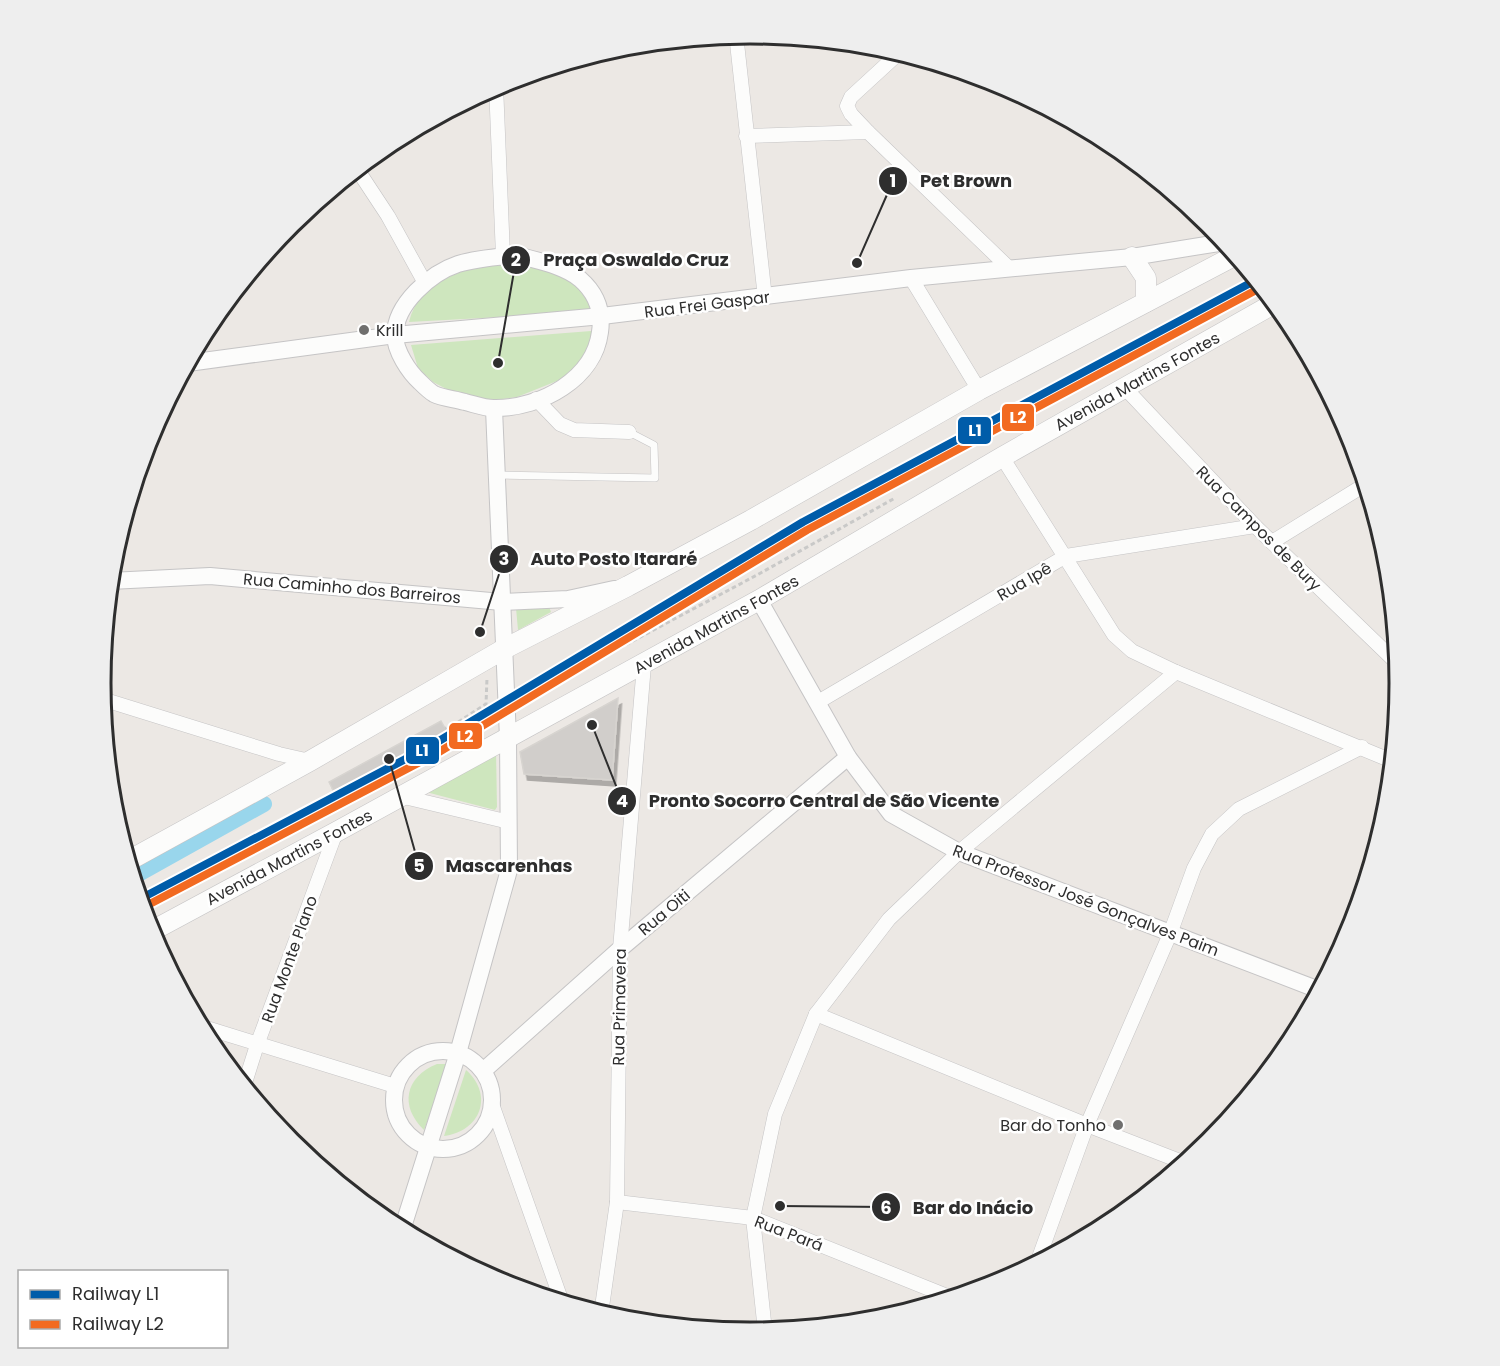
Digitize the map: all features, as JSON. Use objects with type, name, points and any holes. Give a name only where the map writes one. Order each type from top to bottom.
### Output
[{"type":"main road","points":[[1132,257],[1146,278],[1146,302]]},
{"type":"main road","points":[[135,857],[310,761],[504,649],[793,498],[979,390],[1229,259]]},
{"type":"main road","name":"Avenida Martins Fontes","points":[[159,927],[644,665],[1002,457],[1267,307]]},
{"type":"street","points":[[737,44],[765,297]]},
{"type":"street","points":[[892,60],[851,97],[847,106],[851,114],[1010,269]]},
{"type":"street","points":[[496,96],[503,256]]},
{"type":"street","points":[[746,136],[868,132]]},
{"type":"street","points":[[361,176],[388,216],[425,283]]},
{"type":"street","name":"Rua Frei Gaspar","points":[[197,362],[395,335],[602,316],[911,278],[1132,257],[1214,244]]},
{"type":"street","points":[[517,255],[538,261],[580,279],[597,301],[602,316],[599,343],[592,360],[574,380],[551,394],[520,405],[494,409],[434,394],[414,376],[401,357],[395,335],[399,319],[410,297],[425,283],[457,264],[503,256],[517,255]]},
{"type":"street","points":[[911,278],[979,390]]},
{"type":"street","name":"Rua Campos de Bury","points":[[1124,387],[1254,526],[1389,655]]},
{"type":"street","points":[[536,399],[560,424],[574,430],[629,432]]},
{"type":"street","points":[[405,1221],[458,1053],[508,870],[508,738],[494,409]]},
{"type":"street","points":[[1002,457],[1114,635],[1132,651],[1176,672],[1385,758]]},
{"type":"street","points":[[1272,542],[1359,488]]},
{"type":"street","name":"Rua Ipê","points":[[818,702],[1066,556],[1254,526]]},
{"type":"street","name":"Rua Caminho dos Barreiros","points":[[119,581],[210,576],[502,602],[568,599],[628,586]]},
{"type":"street","name":"Rua Professor José Gonçalves Paim","points":[[759,600],[848,757],[891,814],[959,852],[1312,988]]},
{"type":"street","name":"Rua Primavera","points":[[602,1305],[617,1202],[620,949],[644,665]]},
{"type":"street","points":[[764,1322],[753,1218],[776,1114],[816,1014],[889,920],[959,852],[1176,672]]},
{"type":"street","points":[[111,702],[279,754],[310,761]]},
{"type":"street","points":[[1041,1253],[1087,1125],[1170,934],[1194,868],[1212,834],[1239,809],[1362,747]]},
{"type":"street","name":"Rua Oiti","points":[[483,1071],[620,949],[848,757]]},
{"type":"street","points":[[400,796],[509,822]]},
{"type":"street","name":"Rua Monte Plano","points":[[247,1077],[336,832]]},
{"type":"street","points":[[816,1014],[1176,1160]]},
{"type":"street","points":[[213,1030],[395,1086]]},
{"type":"street","points":[[492,1104],[488,1118],[471,1140],[444,1149],[429,1147],[415,1141],[396,1117],[393,1102],[395,1086],[402,1072],[412,1060],[427,1053],[442,1050],[458,1053],[472,1060],[483,1071],[490,1087],[492,1104],[559,1293]]},
{"type":"street","name":"Rua Pará","points":[[617,1202],[753,1218],[941,1294]]},
{"type":"lane","points":[[497,475],[655,478],[654,445],[629,432]]},
{"type":"path","points":[[149,903],[456,735],[758,575],[903,494]]},
{"type":"path","points":[[446,729],[486,704],[487,669]]},
{"type":"path","points":[[452,726],[460,742]]},
{"type":"path","points":[[375,787],[480,731]]},
{"type":"green space","points":[[506,262],[547,271],[568,279],[585,292],[594,312],[409,322],[414,308],[434,286],[461,272]]},
{"type":"green space","points":[[591,331],[593,339],[585,357],[567,377],[517,397],[487,401],[456,394],[433,382],[418,368],[411,345]]},
{"type":"green space","points":[[549,607],[551,612],[518,630],[516,608]]},
{"type":"green space","points":[[496,750],[497,807],[495,810],[426,792]]},
{"type":"green space","points":[[437,1064],[449,1064],[424,1130],[411,1111],[409,1093],[418,1076]]},
{"type":"green space","points":[[466,1070],[480,1090],[479,1110],[475,1120],[467,1127],[457,1133],[444,1136]]},
{"type":"building","points":[[618,698],[612,780],[524,774],[520,752]]},
{"type":"building","points":[[441,721],[449,735],[336,796],[329,782]]},
{"type":"waterway","points":[[151,906],[352,798]]},
{"type":"waterway","points":[[139,873],[264,804]]},
{"type":"rail line","name":"L1","points":[[147,896],[434,744],[803,522],[1249,284]]},
{"type":"rail line","name":"L2","points":[[150,904],[439,752],[807,530],[1255,291]]},
{"type":"place","name":"Pet Brown","points":[[857,263]]},
{"type":"place","name":"Krill","points":[[364,330]]},
{"type":"place","name":"Praça Oswaldo Cruz","points":[[498,363]]},
{"type":"place","name":"Auto Posto Itararé","points":[[480,632]]},
{"type":"place","name":"Pronto Socorro Central de São Vicente","points":[[592,725]]},
{"type":"place","name":"Mascarenhas","points":[[389,759]]},
{"type":"place","name":"Bar do Tonho","points":[[1118,1125]]},
{"type":"place","name":"Bar do Inácio","points":[[780,1206]]}]
